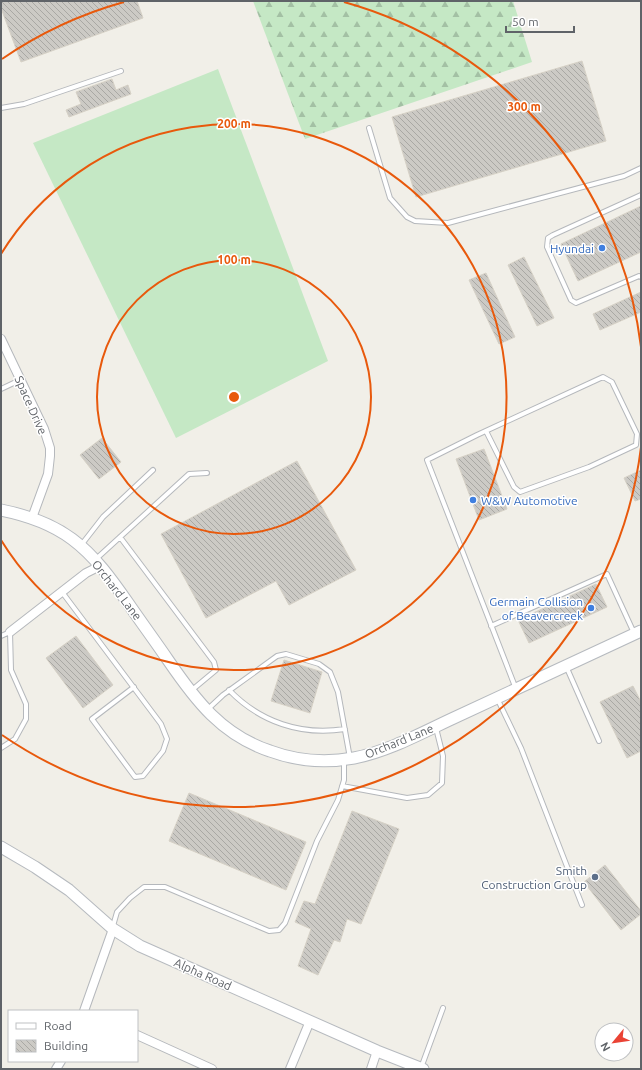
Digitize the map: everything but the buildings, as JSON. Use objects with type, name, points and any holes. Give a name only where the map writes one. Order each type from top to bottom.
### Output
[{"type":"main road","name":"Orchard Lane","points":[[1,510],[32,518],[56,529],[80,546],[97,563],[118,589],[190,692],[219,723],[236,735],[253,744],[270,751],[301,759],[327,761],[347,759],[364,756],[386,749],[638,633]]},
{"type":"main road","name":"Alpha Road","points":[[1,847],[35,867],[69,890],[113,929],[140,946],[377,1051],[422,1069]]},
{"type":"street","name":"Space Drive","points":[[1,339],[44,429],[50,448],[48,474],[32,518]]},
{"type":"street","points":[[10,632],[97,563]]},
{"type":"street","points":[[84,1010],[113,929]]},
{"type":"street","points":[[290,1069],[310,1021]]},
{"type":"street","points":[[138,1035],[212,1069]]},
{"type":"street","points":[[371,1069],[377,1051]]},
{"type":"lane","points":[[1,108],[24,104],[121,71]]},
{"type":"lane","points":[[369,128],[390,198],[407,217],[415,221],[448,223],[624,176],[641,168]]},
{"type":"lane","points":[[641,195],[553,235],[548,238],[547,247],[571,300],[576,303],[639,276],[641,277]]},
{"type":"lane","points":[[486,431],[514,487],[520,492],[588,467],[636,445],[637,434],[612,382],[603,378],[486,431],[427,460],[516,689]]},
{"type":"lane","points":[[1,389],[20,380]]},
{"type":"lane","points":[[80,546],[103,517],[153,470]]},
{"type":"lane","points":[[97,563],[120,536],[189,474],[207,473]]},
{"type":"lane","points":[[120,536],[214,662],[216,670],[190,692]]},
{"type":"lane","points":[[491,626],[607,574],[638,633]]},
{"type":"lane","points":[[62,592],[134,687],[161,724],[167,739],[163,751],[143,776],[135,777],[92,719],[134,687]]},
{"type":"lane","points":[[1,636],[10,632],[11,670],[26,704],[26,719],[15,739],[1,748]]},
{"type":"lane","points":[[113,929],[117,912],[130,898],[144,887],[165,887],[269,931],[279,930],[284,923],[317,840],[338,800],[344,780],[347,759],[345,729],[338,692],[330,672],[319,664],[286,654],[277,656],[229,690],[207,711]]},
{"type":"lane","points":[[566,666],[599,741]]},
{"type":"lane","points":[[229,690],[240,702],[259,714],[282,725],[307,730],[331,731],[345,729]]},
{"type":"lane","points":[[497,698],[521,748],[582,905]]},
{"type":"lane","points":[[342,786],[407,798],[428,794],[442,783],[443,756],[436,726]]},
{"type":"lane","points":[[422,1069],[443,1008]]},
{"type":"green space","points":[[253,1],[513,1],[532,62],[305,139]]},
{"type":"green space","points":[[218,69],[328,361],[176,438],[33,143]]},
{"type":"place","name":"Hyundai","points":[[602,248]]},
{"type":"place","name":"W&W Automotive","points":[[473,500]]},
{"type":"place","name":"Germain Collision of Beavercreek","points":[[591,608]]},
{"type":"place","name":"Smith Construction Group","points":[[595,877]]}]
